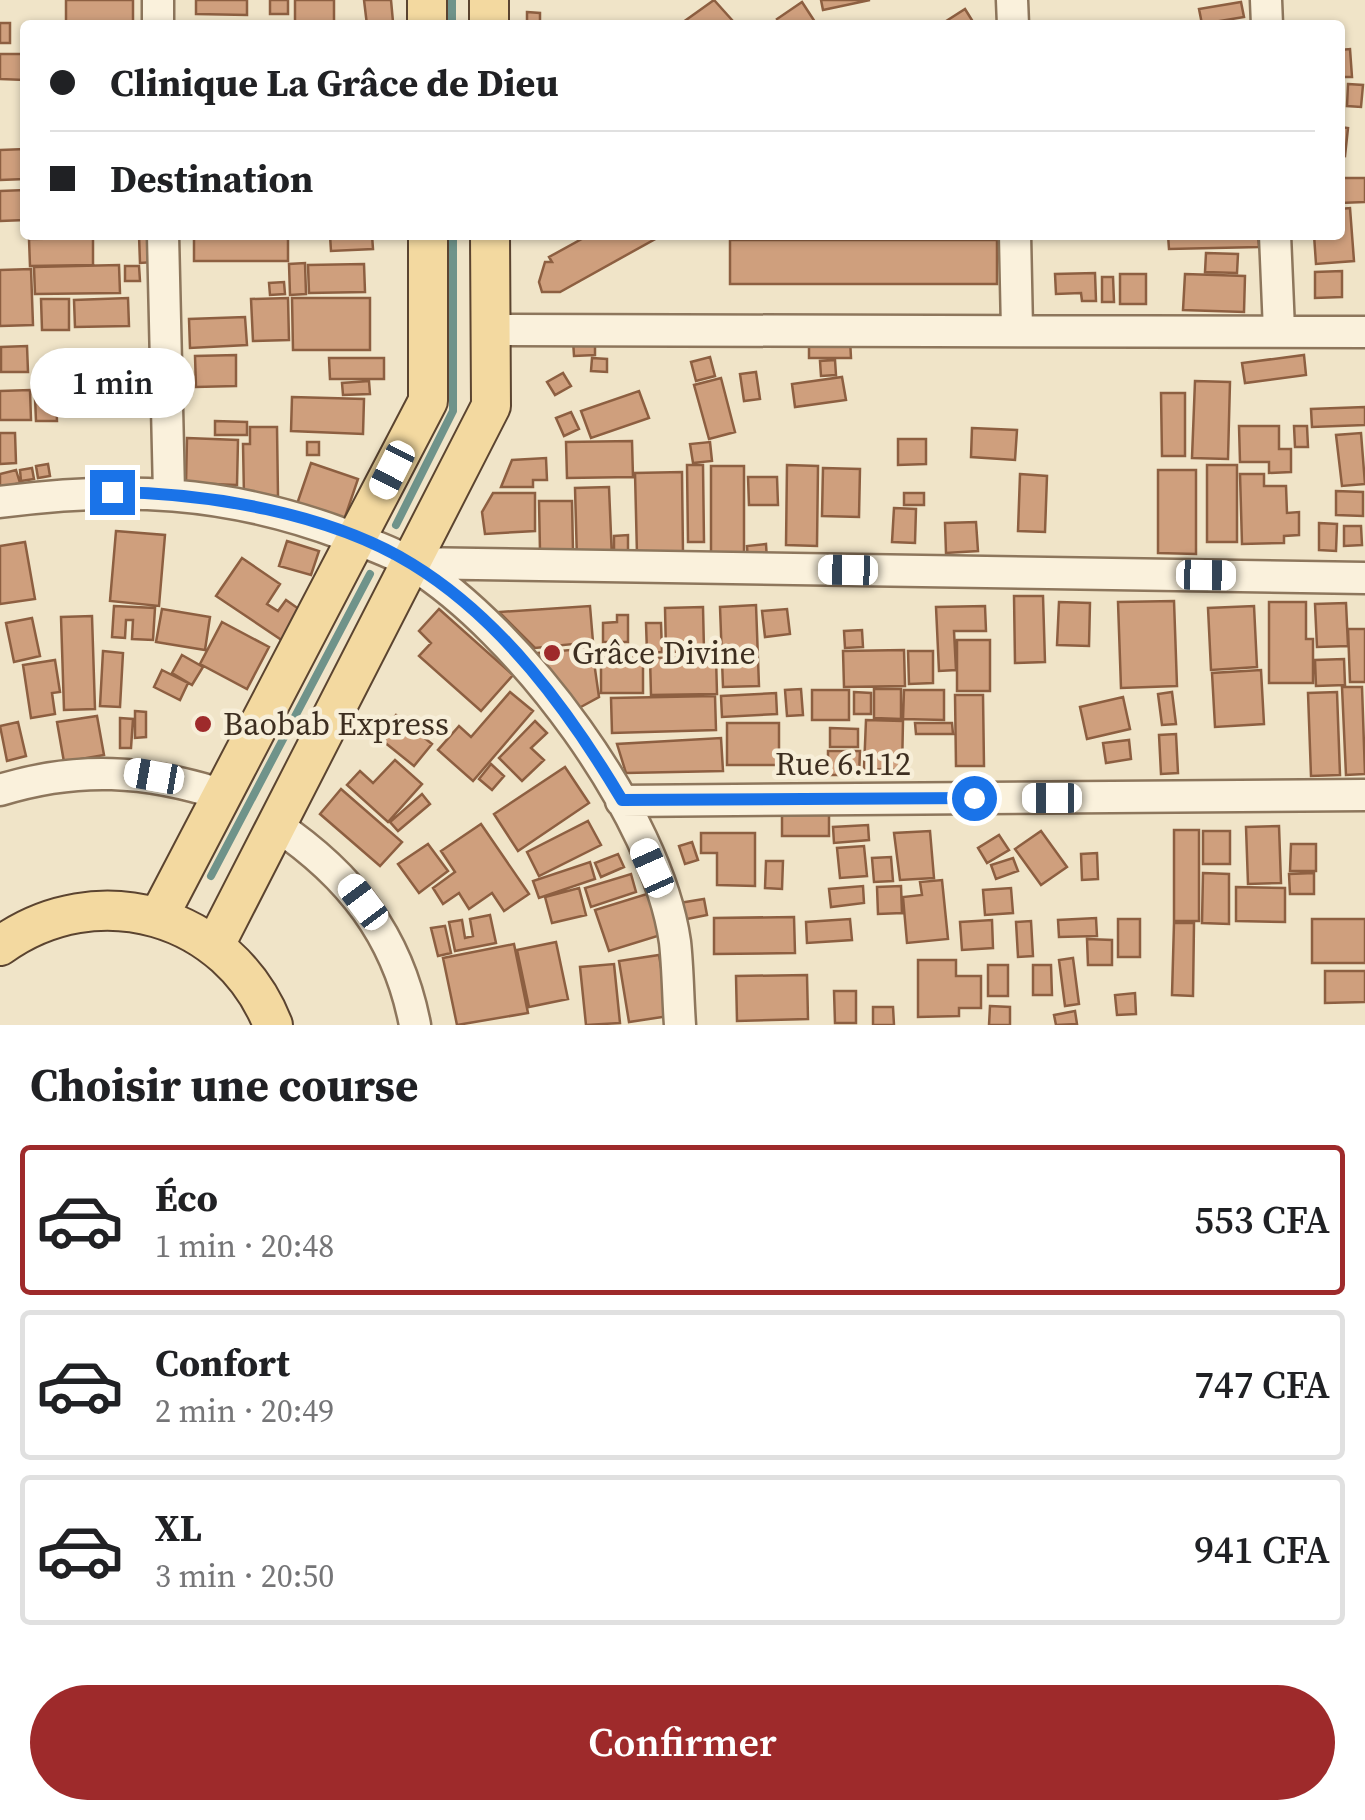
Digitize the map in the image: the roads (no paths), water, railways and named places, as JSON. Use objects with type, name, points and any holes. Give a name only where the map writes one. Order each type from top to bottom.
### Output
[{"type":"main road","points":[[160,916],[428,401],[428,240]]},
{"type":"main road","points":[[215,945],[490,406],[490,240]]},
{"type":"main road","points":[[0,946],[37,924],[77,912],[118,909],[160,916],[215,945],[245,974],[273,1025]]},
{"type":"street","points":[[163,240],[169,492]]},
{"type":"street","points":[[1015,240],[1016,329]]},
{"type":"street","points":[[1275,240],[1279,330]]},
{"type":"street","points":[[490,330],[1365,332]]},
{"type":"street","points":[[0,502],[83,491],[169,492],[264,509],[411,563],[453,595],[530,669],[564,710],[622,800],[652,868],[674,939],[680,1025]]},
{"type":"street","points":[[411,563],[1365,578]]},
{"type":"street","points":[[0,790],[83,772],[131,772],[178,780],[223,795]]},
{"type":"street","name":"Rue 6.112","points":[[622,800],[1365,795]]},
{"type":"street","points":[[276,825],[338,872],[377,920],[398,962],[415,1025]]},
{"type":"waterway","points":[[452,0],[452,20]]},
{"type":"waterway","points":[[396,525],[453,411],[453,240]]},
{"type":"waterway","points":[[211,876],[370,574]]},
{"type":"place","name":"Grâce Divine","points":[[552,653]]},
{"type":"place","name":"Baobab Express","points":[[203,724]]}]
